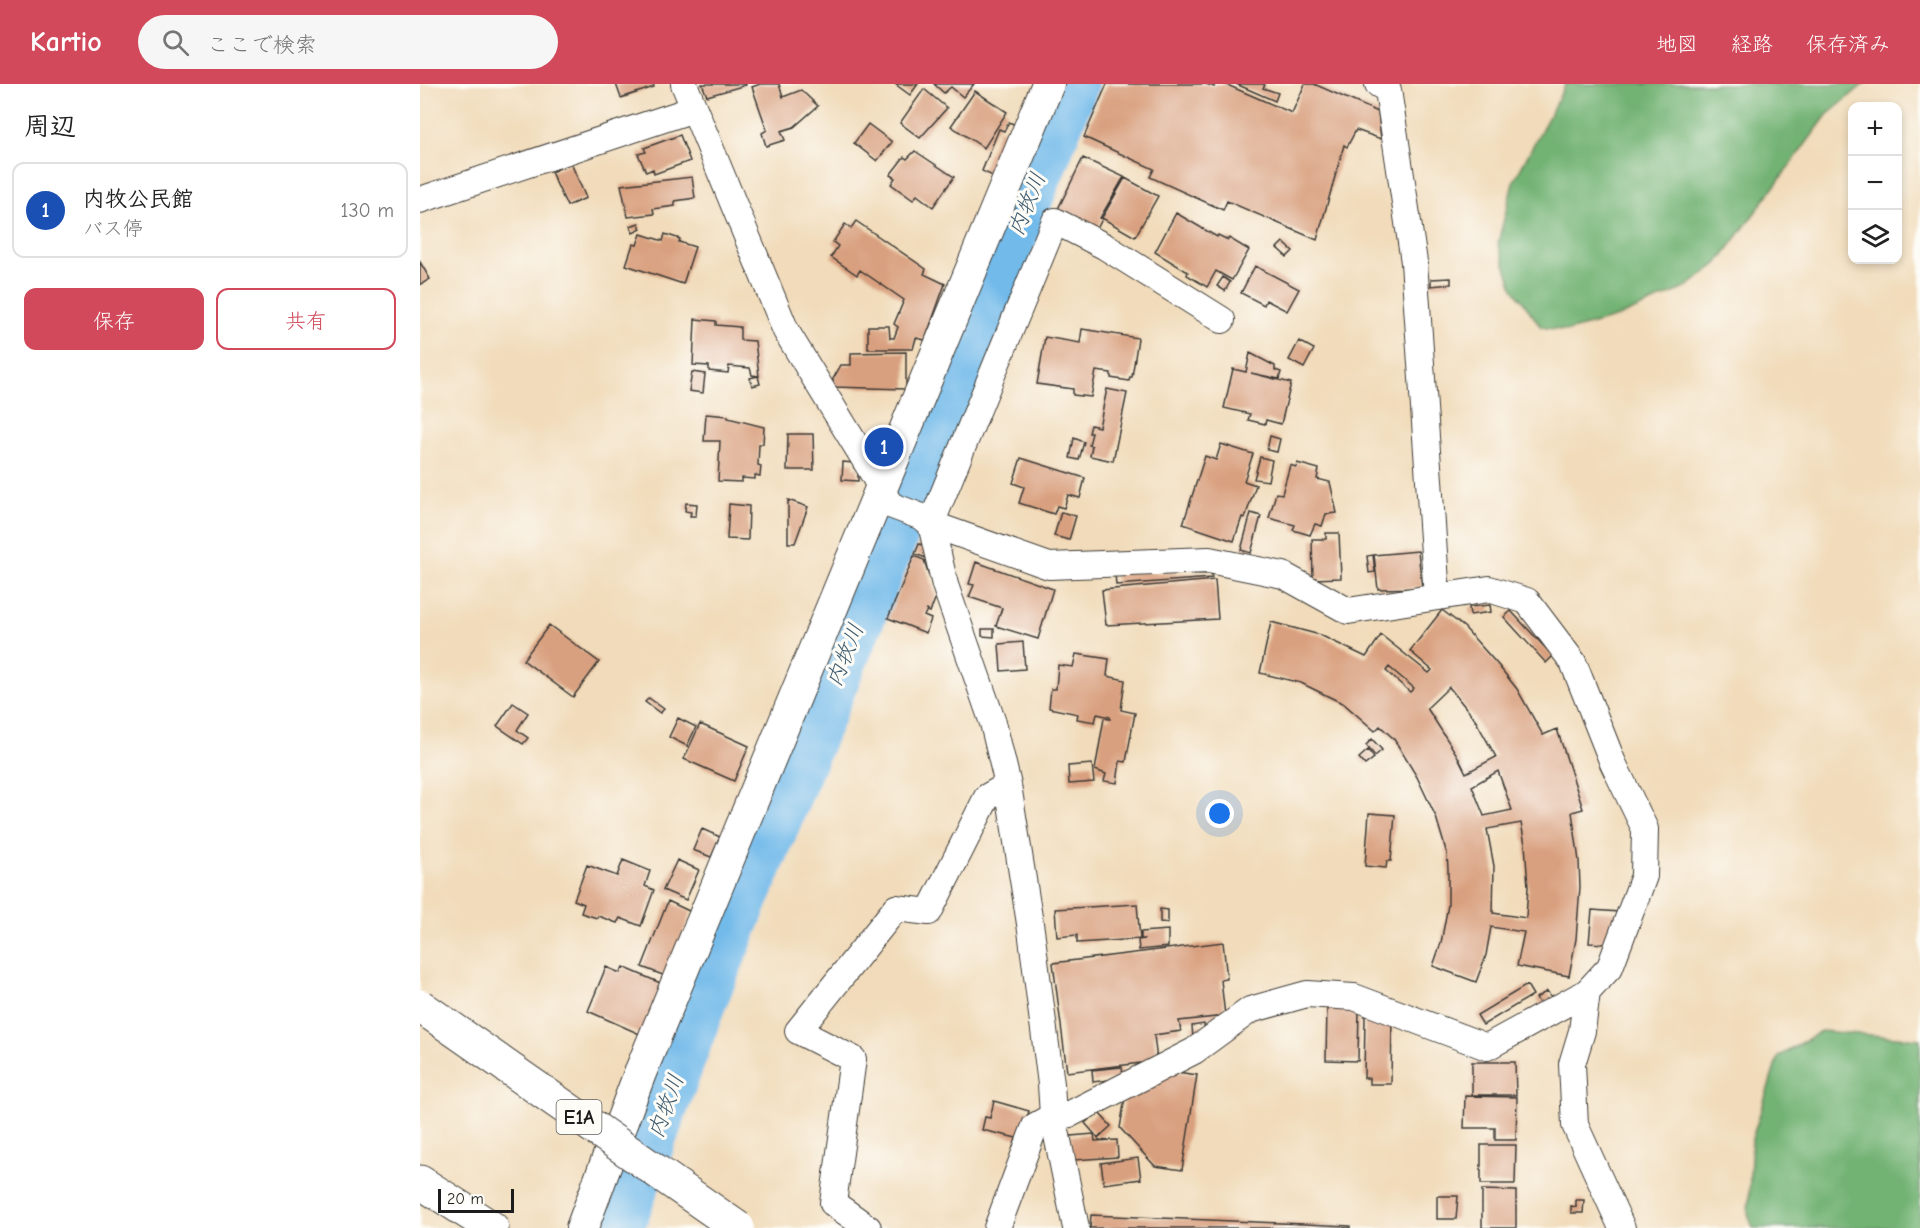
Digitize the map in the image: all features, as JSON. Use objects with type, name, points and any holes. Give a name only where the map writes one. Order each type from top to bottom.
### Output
[{"type":"highway","name":"E1A","points":[[420,1006],[738,1228]]},
{"type":"highway","points":[[420,1182],[492,1228]]},
{"type":"street","points":[[684,84],[786,331],[885,496],[926,520],[1049,567],[1209,560],[1283,575],[1348,610],[1489,589],[1527,601],[1573,662],[1613,763],[1645,829],[1644,876],[1610,967],[1587,992],[1487,1047],[1354,997],[1307,994],[1250,1010],[1194,1051],[1070,1114],[1053,1116],[1035,1126],[996,1228]]},
{"type":"street","points":[[582,1228],[640,1073],[885,496],[1048,84]]},
{"type":"street","points":[[1378,84],[1388,90],[1414,262],[1437,597]]},
{"type":"street","points":[[420,200],[694,109]]},
{"type":"street","points":[[1076,1228],[1053,1116],[1031,930],[1008,785],[993,723],[945,585],[926,520],[1056,221],[1104,246],[1222,320]]},
{"type":"street","points":[[868,1228],[833,1203],[853,1059],[798,1031],[896,908],[929,912],[987,797],[1008,785]]},
{"type":"street","points":[[1587,992],[1582,1031],[1572,1064],[1575,1125],[1623,1228]]},
{"type":"green space","points":[[1566,84],[1864,84],[1827,115],[1717,264],[1685,288],[1618,317],[1568,331],[1541,327],[1513,288],[1498,243],[1513,183]]},
{"type":"green space","points":[[1821,1031],[1920,1039],[1920,1228],[1753,1228],[1748,1214],[1752,1139],[1778,1057]]},
{"type":"building","points":[[616,84],[653,84],[654,87],[621,98]]},
{"type":"building","points":[[702,84],[746,84],[746,85],[707,96]]},
{"type":"building","points":[[760,84],[779,84],[783,97],[801,90],[818,106],[794,127],[781,131],[785,140],[766,146],[762,133],[767,130],[752,87]]},
{"type":"building","points":[[895,84],[918,84],[910,95]]},
{"type":"building","points":[[934,84],[974,84],[963,97],[951,87],[944,93]]},
{"type":"building","points":[[1107,84],[1206,84],[1214,87],[1215,84],[1225,84],[1292,113],[1305,84],[1314,84],[1378,112],[1381,139],[1356,130],[1347,147],[1344,145],[1317,240],[1227,201],[1223,210],[1150,177],[1154,169],[1084,137]]},
{"type":"building","points":[[1236,84],[1263,84],[1265,85],[1263,88],[1278,93],[1275,101]]},
{"type":"building","points":[[924,89],[947,108],[920,138],[900,123]]},
{"type":"building","points":[[975,91],[1007,112],[984,148],[951,126]]},
{"type":"building","points":[[1009,122],[1022,128],[1001,180],[982,171],[999,129],[1004,131]]},
{"type":"building","points":[[868,124],[892,142],[877,161],[854,143]]},
{"type":"building","points":[[680,135],[690,161],[654,174],[653,169],[646,172],[638,154],[646,152],[644,148]]},
{"type":"building","points":[[915,151],[954,177],[933,207],[917,195],[913,200],[891,184],[895,178],[890,175],[904,157],[907,159]]},
{"type":"building","points":[[1083,158],[1124,177],[1100,218],[1102,219],[1096,231],[1056,213]]},
{"type":"building","points":[[571,163],[586,198],[567,206],[551,172]]},
{"type":"building","points":[[692,177],[695,198],[675,201],[675,206],[653,209],[654,214],[628,217],[621,185]]},
{"type":"building","points":[[1125,178],[1158,196],[1135,237],[1102,218]]},
{"type":"building","points":[[1176,213],[1217,237],[1218,235],[1228,240],[1229,238],[1249,250],[1232,280],[1216,271],[1207,287],[1187,275],[1188,272],[1155,252]]},
{"type":"building","points":[[856,221],[926,269],[924,274],[945,284],[925,340],[916,338],[913,349],[868,349],[868,326],[889,326],[890,338],[894,338],[898,327],[894,324],[904,300],[860,270],[857,275],[831,257],[838,246],[833,242],[845,224],[851,228]]},
{"type":"building","points":[[639,223],[641,229],[633,233],[630,226]]},
{"type":"building","points":[[641,234],[663,241],[665,234],[695,247],[683,284],[626,265],[633,244],[637,245]]},
{"type":"building","points":[[1283,242],[1293,251],[1287,257],[1277,248]]},
{"type":"building","points":[[420,262],[430,279],[420,285]]},
{"type":"building","points":[[1255,266],[1299,289],[1287,311],[1266,300],[1264,305],[1241,293]]},
{"type":"building","points":[[1223,277],[1230,282],[1225,291],[1217,286]]},
{"type":"building","points":[[1451,278],[1451,284],[1431,286],[1431,279]]},
{"type":"building","points":[[695,319],[716,321],[716,325],[740,327],[740,340],[755,341],[759,376],[752,375],[750,368],[729,366],[728,373],[709,371],[709,366],[693,365]]},
{"type":"building","points":[[1082,329],[1138,338],[1132,377],[1129,381],[1111,378],[1111,373],[1096,371],[1091,397],[1073,395],[1073,389],[1037,384],[1045,337],[1080,343]]},
{"type":"building","points":[[1299,341],[1314,349],[1304,368],[1289,360]]},
{"type":"building","points":[[906,352],[906,389],[833,387],[833,379],[841,365],[851,365],[851,353]]},
{"type":"building","points":[[1250,353],[1275,366],[1275,370],[1281,372],[1279,379],[1251,373],[1291,383],[1281,424],[1266,420],[1265,424],[1248,420],[1250,414],[1224,408],[1233,369],[1246,372]]},
{"type":"building","points":[[692,372],[705,374],[703,393],[689,391]]},
{"type":"building","points":[[758,376],[760,384],[752,386],[750,378]]},
{"type":"building","points":[[1107,389],[1127,393],[1113,461],[1090,456],[1092,446],[1089,445],[1091,425],[1099,427]]},
{"type":"building","points":[[706,414],[728,416],[728,418],[764,427],[763,444],[759,444],[760,476],[755,475],[755,479],[742,478],[742,482],[718,481],[720,441],[704,441]]},
{"type":"building","points":[[788,434],[813,434],[814,470],[787,470]]},
{"type":"building","points":[[1270,436],[1280,439],[1277,452],[1267,450]]},
{"type":"building","points":[[1074,438],[1084,442],[1079,460],[1070,458]]},
{"type":"building","points":[[1221,444],[1253,454],[1244,481],[1256,485],[1245,518],[1242,517],[1234,541],[1183,524],[1205,456],[1216,460]]},
{"type":"building","points":[[1260,457],[1272,460],[1268,481],[1254,479]]},
{"type":"building","points":[[1021,458],[1085,478],[1080,498],[1068,495],[1064,508],[1057,506],[1054,514],[1019,503],[1024,487],[1013,483]]},
{"type":"building","points":[[843,462],[854,463],[854,468],[858,468],[858,481],[842,480]]},
{"type":"building","points":[[1297,463],[1319,469],[1317,479],[1330,482],[1337,513],[1326,514],[1322,526],[1315,524],[1310,535],[1293,530],[1295,525],[1269,518],[1276,493],[1282,494],[1290,465],[1296,467]]},
{"type":"building","points":[[788,500],[808,507],[795,543],[788,543]]},
{"type":"building","points":[[686,503],[697,504],[696,516],[690,516],[691,512],[685,511]]},
{"type":"building","points":[[729,504],[749,506],[748,540],[727,539]]},
{"type":"building","points":[[1061,512],[1076,516],[1069,540],[1054,536]]},
{"type":"building","points":[[1251,513],[1261,516],[1251,553],[1241,550]]},
{"type":"building","points":[[1326,533],[1339,533],[1341,578],[1313,579],[1312,539],[1326,539]]},
{"type":"building","points":[[919,544],[926,546],[926,558],[915,554]]},
{"type":"building","points":[[1418,551],[1422,588],[1378,589],[1374,555]]},
{"type":"building","points":[[1373,555],[1375,572],[1369,573],[1367,556]]},
{"type":"building","points":[[914,556],[924,560],[936,597],[930,612],[927,610],[924,616],[931,619],[926,633],[888,618]]},
{"type":"building","points":[[976,562],[1053,589],[1038,639],[996,626],[1002,608],[969,597],[974,585],[969,584]]},
{"type":"building","points":[[1139,572],[1211,574],[1212,578],[1116,585],[1115,574]]},
{"type":"building","points":[[1215,580],[1218,619],[1106,625],[1102,590]]},
{"type":"building","points":[[1490,605],[1491,612],[1470,615],[1469,607]]},
{"type":"building","points":[[1442,610],[1464,627],[1498,665],[1517,689],[1543,735],[1557,729],[1583,809],[1572,812],[1580,887],[1576,939],[1569,976],[1517,966],[1524,932],[1491,927],[1486,955],[1476,982],[1433,966],[1441,943],[1448,905],[1447,854],[1436,817],[1417,777],[1394,739],[1380,726],[1375,731],[1344,704],[1301,683],[1260,673],[1271,622],[1320,635],[1366,657],[1381,635],[1429,673],[1432,670],[1410,651]],"holes":[[[1389,667],[1414,688],[1410,692],[1386,671]],[[1449,687],[1474,718],[1496,757],[1466,773],[1427,708]],[[1498,771],[1512,810],[1484,816],[1472,786]],[[1521,823],[1528,887],[1526,918],[1493,913],[1494,866],[1487,829]]]},
{"type":"building","points":[[1511,611],[1553,656],[1546,663],[1504,617]]},
{"type":"building","points":[[549,625],[599,662],[573,697],[523,660]]},
{"type":"building","points":[[982,629],[994,629],[994,637],[982,636]]},
{"type":"building","points":[[1023,642],[1025,669],[1001,671],[999,644]]},
{"type":"building","points":[[1076,654],[1109,659],[1107,676],[1125,680],[1121,710],[1135,713],[1126,762],[1120,761],[1117,783],[1104,781],[1106,774],[1095,770],[1104,718],[1110,719],[1110,717],[1097,714],[1095,722],[1077,719],[1078,714],[1049,708],[1051,689],[1056,689],[1058,665],[1073,667]]},
{"type":"building","points":[[649,698],[664,709],[660,713],[645,702]]},
{"type":"building","points":[[513,703],[528,713],[517,730],[528,738],[523,744],[497,726]]},
{"type":"building","points":[[678,718],[696,727],[687,746],[669,737]]},
{"type":"building","points":[[700,724],[749,746],[734,781],[684,759]]},
{"type":"building","points":[[1372,739],[1382,750],[1375,756],[1366,745]]},
{"type":"building","points":[[1368,750],[1374,758],[1365,765],[1359,758]]},
{"type":"building","points":[[1092,764],[1094,782],[1069,784],[1068,766]]},
{"type":"building","points":[[1369,813],[1395,815],[1391,861],[1387,861],[1386,868],[1365,866]]},
{"type":"building","points":[[702,829],[720,837],[711,857],[693,850]]},
{"type":"building","points":[[623,860],[650,871],[645,886],[654,890],[641,926],[620,918],[617,923],[581,913],[584,904],[574,900],[587,865],[617,876]]},
{"type":"building","points":[[677,860],[699,870],[686,900],[663,890]]},
{"type":"building","points":[[668,901],[691,912],[668,977],[642,967]]},
{"type":"building","points":[[1137,904],[1140,939],[1077,943],[1077,935],[1057,937],[1055,909]]},
{"type":"building","points":[[1160,909],[1168,910],[1168,923],[1160,922]]},
{"type":"building","points":[[1592,910],[1619,912],[1605,944],[1589,943]]},
{"type":"building","points":[[1168,930],[1168,947],[1139,950],[1138,940],[1145,939],[1141,939],[1141,932]]},
{"type":"building","points":[[1223,942],[1227,979],[1221,980],[1225,1016],[1179,1021],[1181,1031],[1154,1035],[1157,1061],[1067,1072],[1053,963]]},
{"type":"building","points":[[606,967],[620,973],[623,967],[665,985],[644,1036],[588,1011]]},
{"type":"building","points":[[1527,985],[1533,995],[1483,1025],[1477,1015]]},
{"type":"building","points":[[1547,991],[1552,998],[1541,1006],[1536,998]]},
{"type":"building","points":[[1327,1006],[1359,1007],[1358,1061],[1326,1060]]},
{"type":"building","points":[[1365,1016],[1392,1016],[1391,1084],[1369,1084],[1369,1078],[1364,1078]]},
{"type":"building","points":[[1204,1024],[1205,1037],[1193,1038],[1192,1026]]},
{"type":"building","points":[[1472,1062],[1515,1062],[1516,1095],[1472,1095]]},
{"type":"building","points":[[1122,1067],[1123,1078],[1093,1082],[1092,1070]]},
{"type":"building","points":[[1170,1071],[1197,1075],[1182,1170],[1155,1166],[1120,1128],[1126,1092]]},
{"type":"building","points":[[1465,1096],[1517,1097],[1516,1140],[1495,1140],[1495,1128],[1464,1128]]},
{"type":"building","points":[[994,1101],[1029,1111],[1021,1139],[982,1130],[985,1117],[990,1118]]},
{"type":"building","points":[[1098,1112],[1111,1126],[1098,1138],[1085,1123]]},
{"type":"building","points":[[1094,1134],[1095,1141],[1117,1140],[1118,1157],[1073,1160],[1071,1136]]},
{"type":"building","points":[[1481,1145],[1516,1145],[1515,1184],[1481,1184]]},
{"type":"building","points":[[1138,1158],[1141,1179],[1104,1184],[1101,1163]]},
{"type":"building","points":[[1482,1190],[1516,1191],[1516,1228],[1482,1228]]},
{"type":"building","points":[[1437,1196],[1458,1196],[1456,1219],[1437,1219]]},
{"type":"building","points":[[1576,1200],[1584,1200],[1583,1213],[1571,1213],[1571,1206],[1576,1207]]},
{"type":"building","points":[[1091,1215],[1350,1226],[1350,1228],[1090,1228]]},
{"type":"waterway","name":"内牧川","points":[[621,1228],[702,1006],[883,567],[1076,84]]},
{"type":"place","name":"内牧公民館","points":[[884,447]]}]
